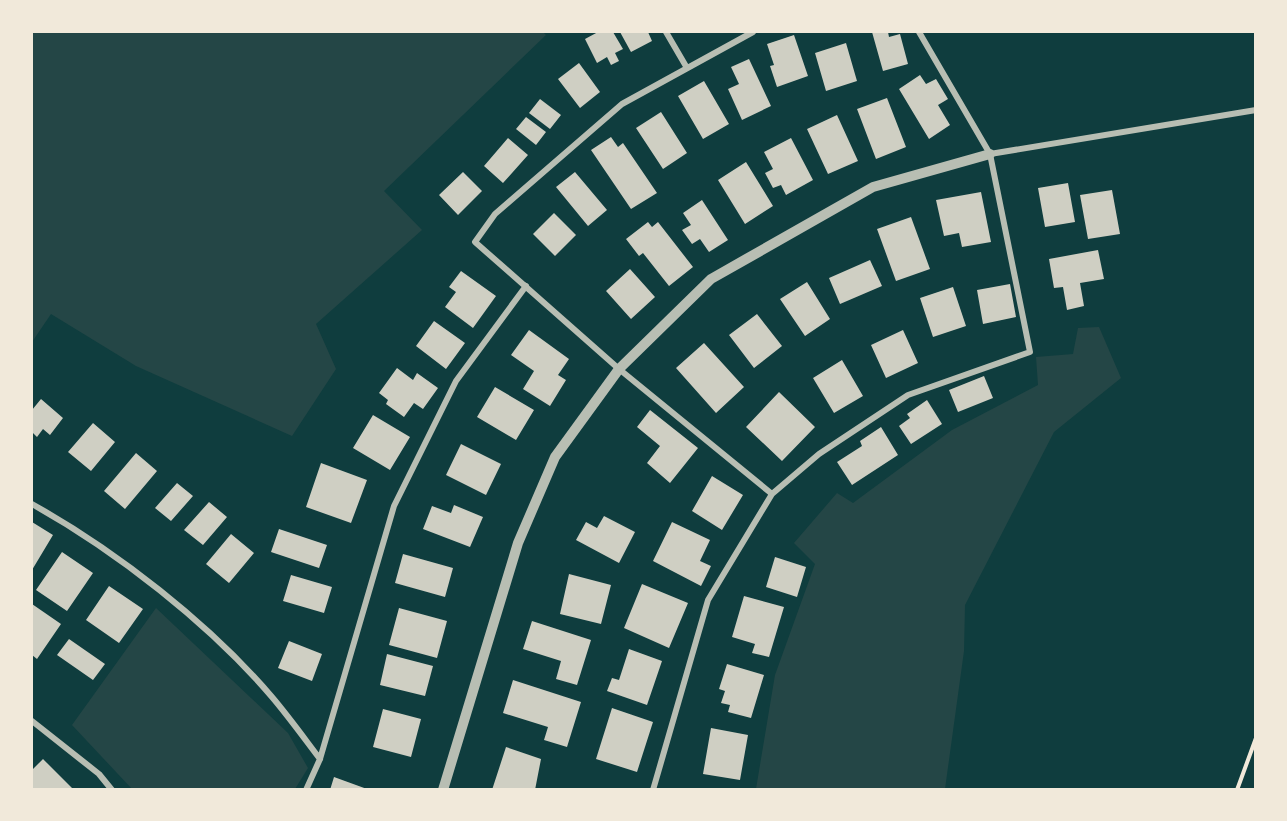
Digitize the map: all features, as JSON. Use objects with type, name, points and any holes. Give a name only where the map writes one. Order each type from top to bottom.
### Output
[{"type":"street","points":[[666,32],[687,68]]},
{"type":"street","points":[[753,32],[622,104],[495,214],[475,242],[619,369],[772,494]]},
{"type":"street","points":[[653,789],[708,600],[772,494],[819,454],[908,395],[1030,352],[990,154],[919,32]]},
{"type":"street","points":[[443,789],[518,543],[555,457],[619,369],[711,279],[873,187],[990,154],[1256,110]]},
{"type":"street","points":[[306,789],[320,759],[394,506],[456,381],[526,286]]},
{"type":"street","points":[[32,504],[77,529],[197,621],[272,696],[320,759]]},
{"type":"street","points":[[32,721],[99,774],[112,789]]},
{"type":"path","points":[[1237,789],[1256,738]]},
{"type":"shaded area","points":[[32,32],[543,32],[546,35],[384,191],[422,230],[316,324],[336,369],[292,436],[136,366],[51,314],[32,342]]},
{"type":"shaded area","points":[[1099,327],[1121,378],[1054,432],[965,605],[964,651],[945,789],[756,789],[775,675],[815,564],[794,543],[837,493],[853,503],[952,430],[1038,385],[1036,357],[1073,354],[1078,328]]},
{"type":"shaded area","points":[[156,608],[288,733],[308,768],[295,789],[132,789],[72,725]]},
{"type":"building","points":[[598,32],[613,32],[623,49],[615,53],[619,61],[611,65],[607,57],[597,63],[585,39]]},
{"type":"building","points":[[620,32],[648,32],[652,41],[631,52]]},
{"type":"building","points":[[872,32],[888,32],[889,37],[900,34],[908,64],[883,71]]},
{"type":"building","points":[[794,35],[808,76],[777,87],[770,66],[774,65],[767,44]]},
{"type":"building","points":[[846,43],[857,81],[826,91],[815,53]]},
{"type":"building","points":[[749,59],[771,106],[742,120],[728,89],[739,84],[731,67]]},
{"type":"building","points":[[579,63],[600,92],[580,108],[558,79]]},
{"type":"building","points":[[920,75],[926,84],[936,79],[948,99],[938,105],[950,125],[929,139],[899,89]]},
{"type":"building","points":[[704,81],[729,124],[703,139],[678,96]]},
{"type":"building","points":[[887,98],[906,147],[876,159],[857,109]]},
{"type":"building","points":[[540,99],[561,115],[550,129],[529,113]]},
{"type":"building","points":[[661,112],[687,153],[663,169],[636,128]]},
{"type":"building","points":[[837,115],[858,161],[828,174],[807,129]]},
{"type":"building","points":[[526,117],[546,132],[536,145],[516,129]]},
{"type":"building","points":[[611,137],[618,147],[623,143],[657,193],[631,209],[591,150]]},
{"type":"building","points":[[508,138],[528,155],[503,183],[484,166]]},
{"type":"building","points":[[791,138],[813,180],[786,195],[781,185],[773,188],[765,173],[773,169],[764,152]]},
{"type":"building","points":[[746,162],[773,206],[745,224],[718,180]]},
{"type":"building","points":[[463,172],[482,191],[458,215],[439,195]]},
{"type":"building","points":[[575,172],[607,210],[588,226],[556,187]]},
{"type":"building","points":[[1068,183],[1075,222],[1045,227],[1038,188]]},
{"type":"building","points":[[1112,190],[1120,234],[1088,239],[1080,195]]},
{"type":"building","points":[[981,192],[991,242],[962,247],[959,233],[944,236],[936,200]]},
{"type":"building","points":[[702,200],[728,240],[709,252],[700,239],[692,244],[682,230],[691,225],[683,213]]},
{"type":"building","points":[[554,213],[576,235],[555,256],[533,234]]},
{"type":"building","points":[[911,217],[930,269],[896,281],[877,229]]},
{"type":"building","points":[[648,222],[652,227],[658,222],[693,267],[669,286],[643,253],[639,256],[626,239]]},
{"type":"building","points":[[1098,250],[1104,279],[1080,283],[1084,306],[1067,310],[1063,287],[1054,288],[1049,259]]},
{"type":"building","points":[[870,260],[882,286],[840,304],[829,278]]},
{"type":"building","points":[[630,269],[655,297],[631,319],[606,291]]},
{"type":"building","points":[[461,271],[496,296],[473,328],[445,307],[456,292],[449,287]]},
{"type":"building","points":[[807,282],[830,319],[805,336],[780,299]]},
{"type":"building","points":[[1010,284],[1016,317],[983,324],[977,290]]},
{"type":"building","points":[[953,287],[966,326],[933,337],[920,298]]},
{"type":"building","points":[[757,314],[782,346],[754,368],[729,335]]},
{"type":"building","points":[[434,321],[465,343],[446,369],[416,346]]},
{"type":"building","points":[[529,330],[569,359],[558,375],[566,380],[550,406],[523,389],[534,371],[511,355]]},
{"type":"building","points":[[903,330],[918,363],[886,378],[871,345]]},
{"type":"building","points":[[704,343],[744,387],[716,413],[676,368]]},
{"type":"building","points":[[842,360],[863,396],[834,413],[813,378]]},
{"type":"building","points":[[397,368],[413,380],[417,373],[438,388],[423,409],[414,403],[404,417],[386,404],[388,400],[379,393]]},
{"type":"building","points":[[984,376],[993,398],[958,412],[949,390]]},
{"type":"building","points":[[495,387],[534,410],[516,440],[477,417]]},
{"type":"building","points":[[779,392],[815,427],[782,461],[746,427]]},
{"type":"building","points":[[41,399],[63,418],[50,435],[43,429],[37,437],[32,432],[32,410]]},
{"type":"building","points":[[927,400],[942,424],[911,444],[899,426],[910,418],[907,414]]},
{"type":"building","points":[[650,410],[698,448],[670,483],[647,463],[660,446],[637,427]]},
{"type":"building","points":[[373,415],[410,437],[390,470],[353,448]]},
{"type":"building","points":[[93,423],[115,442],[91,471],[68,452]]},
{"type":"building","points":[[881,427],[898,455],[852,485],[837,462],[862,446],[860,441]]},
{"type":"building","points":[[461,444],[501,464],[486,495],[446,475]]},
{"type":"building","points":[[136,453],[157,471],[125,509],[104,491]]},
{"type":"building","points":[[321,463],[367,480],[351,523],[306,507]]},
{"type":"building","points":[[712,476],[743,495],[722,530],[692,511]]},
{"type":"building","points":[[177,483],[193,496],[171,521],[155,508]]},
{"type":"building","points":[[209,502],[227,517],[203,545],[184,530]]},
{"type":"building","points":[[454,505],[483,517],[470,547],[423,529],[432,506],[451,513]]},
{"type":"building","points":[[604,516],[635,532],[619,563],[576,540],[586,522],[597,528]]},
{"type":"building","points":[[32,522],[53,535],[32,570]]},
{"type":"building","points":[[672,522],[710,540],[700,561],[711,566],[701,586],[653,561]]},
{"type":"building","points":[[279,529],[327,545],[319,568],[271,552]]},
{"type":"building","points":[[231,534],[254,553],[229,583],[206,564]]},
{"type":"building","points":[[62,552],[93,573],[67,611],[36,590]]},
{"type":"building","points":[[403,554],[453,568],[445,597],[395,583]]},
{"type":"building","points":[[775,557],[806,567],[797,597],[766,587]]},
{"type":"building","points":[[569,574],[611,585],[601,624],[560,614]]},
{"type":"building","points":[[291,575],[332,587],[324,613],[283,601]]},
{"type":"building","points":[[642,584],[688,603],[669,648],[624,628]]},
{"type":"building","points":[[109,586],[143,609],[119,643],[86,620]]},
{"type":"building","points":[[744,596],[784,607],[769,657],[752,653],[755,644],[732,637]]},
{"type":"building","points":[[32,604],[61,624],[37,659],[32,655]]},
{"type":"building","points":[[399,608],[447,621],[437,658],[389,645]]},
{"type":"building","points":[[532,621],[591,640],[577,685],[556,679],[561,661],[523,649]]},
{"type":"building","points":[[69,639],[105,664],[93,680],[57,655]]},
{"type":"building","points":[[289,641],[322,654],[312,681],[278,668]]},
{"type":"building","points":[[629,649],[662,661],[647,705],[607,691],[612,678],[619,680]]},
{"type":"building","points":[[387,654],[433,666],[425,696],[380,685]]},
{"type":"building","points":[[727,664],[764,675],[751,718],[728,712],[730,705],[721,703],[725,691],[719,689]]},
{"type":"building","points":[[513,680],[581,702],[567,747],[544,740],[548,727],[503,713]]},
{"type":"building","points":[[612,708],[653,722],[637,772],[596,759]]},
{"type":"building","points":[[383,709],[421,719],[411,757],[373,747]]},
{"type":"building","points":[[711,728],[748,735],[740,780],[703,774]]},
{"type":"building","points":[[506,747],[541,759],[535,790],[492,790]]},
{"type":"building","points":[[43,759],[74,790],[32,790],[32,770]]},
{"type":"building","points":[[334,777],[367,789],[330,790]]}]
